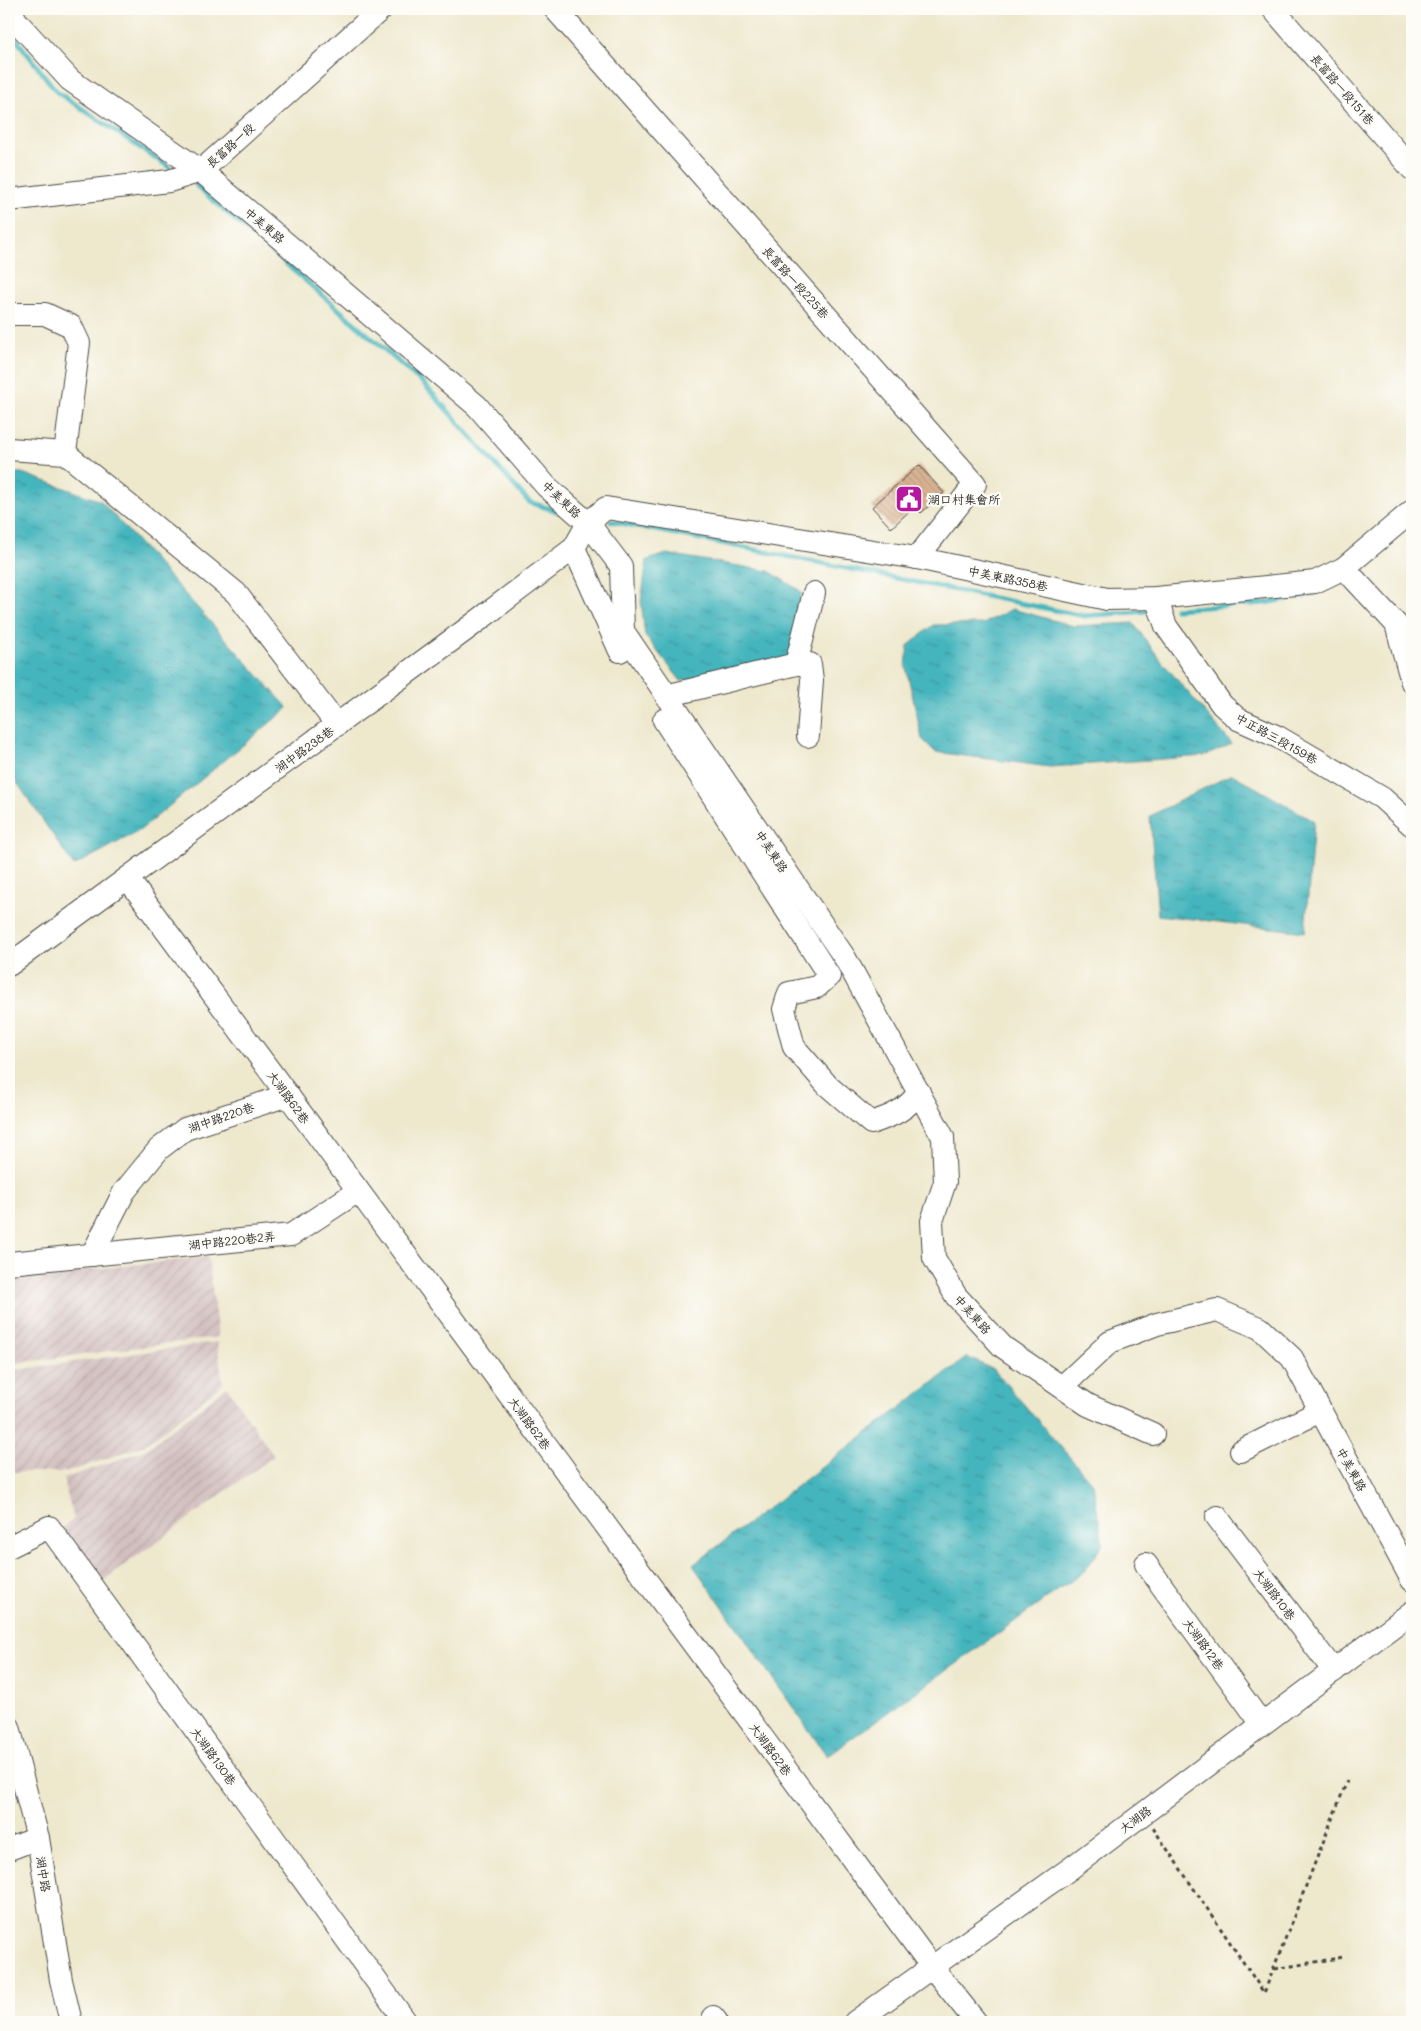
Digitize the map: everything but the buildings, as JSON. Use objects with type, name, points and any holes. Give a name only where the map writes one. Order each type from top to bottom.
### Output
[{"type":"street","name":"中美東路","points":[[10,9],[17,22],[70,80],[201,171],[477,406],[546,486],[588,523],[621,566],[623,631],[845,958],[943,1137],[945,1182],[932,1221],[934,1258],[956,1296],[1003,1347],[1062,1387],[1110,1342],[1157,1324],[1217,1310],[1260,1328],[1292,1358],[1412,1580]]},
{"type":"street","name":"長富路一段","points":[[9,200],[169,181],[201,171],[381,9]]},
{"type":"street","name":"長富路一段225巷","points":[[555,9],[975,484],[917,558]]},
{"type":"street","name":"長富路一段151巷","points":[[1273,9],[1412,169]]},
{"type":"street","points":[[9,314],[46,314],[72,326],[79,342],[65,453]]},
{"type":"street","points":[[9,449],[65,453],[236,593],[337,725]]},
{"type":"street","name":"中美東路358巷","points":[[588,523],[606,508],[917,558],[1107,599],[1156,598],[1315,582],[1344,568],[1412,511]]},
{"type":"street","name":"湖中路238巷","points":[[9,965],[337,725],[574,548],[588,523]]},
{"type":"street","points":[[574,548],[621,652],[829,976],[817,988],[788,993],[784,1009],[794,1047],[828,1086],[871,1123],[894,1115],[911,1104],[919,1092]]},
{"type":"street","points":[[1344,568],[1396,624],[1412,682]]},
{"type":"street","points":[[796,664],[814,593]]},
{"type":"street","name":"中正路三段159巷","points":[[1156,598],[1166,626],[1222,705],[1238,719],[1278,736],[1382,798],[1412,826]]},
{"type":"street","points":[[666,696],[796,664],[810,664],[812,680],[808,736]]},
{"type":"street","name":"大湖路62巷","points":[[128,879],[932,1967],[976,2022]]},
{"type":"street","name":"湖中路220巷","points":[[92,1255],[124,1192],[165,1144],[184,1129],[288,1095]]},
{"type":"street","name":"湖中路220巷2弄","points":[[92,1255],[291,1234],[358,1191]]},
{"type":"street","points":[[9,1263],[92,1255]]},
{"type":"street","points":[[1062,1387],[1088,1405],[1153,1434]]},
{"type":"street","points":[[1241,1451],[1320,1411]]},
{"type":"street","name":"大湖路10巷","points":[[1217,1517],[1334,1671]]},
{"type":"street","name":"大湖路130巷","points":[[9,1547],[49,1527],[406,2022]]},
{"type":"street","name":"大湖路12巷","points":[[1146,1564],[1262,1724]]},
{"type":"street","name":"大湖路","points":[[855,2022],[1071,1868],[1412,1612]]},
{"type":"street","name":"湖中路","points":[[9,1726],[38,1838],[61,1980],[71,2022]]},
{"type":"street","points":[[9,1849],[38,1838]]},
{"type":"path","points":[[1143,1813],[1264,1993],[1347,1780]]},
{"type":"path","points":[[1274,1970],[1344,1957]]},
{"type":"shaded area","points":[[208,1257],[218,1337],[9,1364],[9,1278]]},
{"type":"shaded area","points":[[217,1342],[223,1384],[145,1445],[68,1472],[9,1472],[9,1371]]},
{"type":"shaded area","points":[[227,1387],[274,1456],[104,1580],[59,1531],[74,1519],[63,1479],[145,1450]]},
{"type":"water","points":[[9,473],[22,473],[101,501],[288,708],[139,831],[74,866],[9,771]]},
{"type":"water","points":[[667,554],[769,571],[802,592],[789,659],[681,681],[645,636],[641,601],[647,560]]},
{"type":"water","points":[[1012,609],[1074,626],[1133,623],[1163,663],[1232,744],[1205,756],[1050,767],[935,752],[922,739],[906,667],[908,646],[933,625],[983,624]]},
{"type":"water","points":[[1232,774],[1314,821],[1305,932],[1158,915],[1150,816]]},
{"type":"water","points":[[967,1357],[994,1370],[1093,1484],[1103,1544],[1085,1571],[827,1756],[693,1565]]},
{"type":"waterway","points":[[9,30],[57,92],[169,167]]},
{"type":"waterway","points":[[197,186],[423,383],[529,502],[563,513]]},
{"type":"waterway","points":[[611,521],[1084,616],[1147,611]]},
{"type":"waterway","points":[[1175,609],[1265,603],[1313,594],[1317,590]]},
{"type":"place","name":"湖口村集會所","points":[[909,499]]}]
